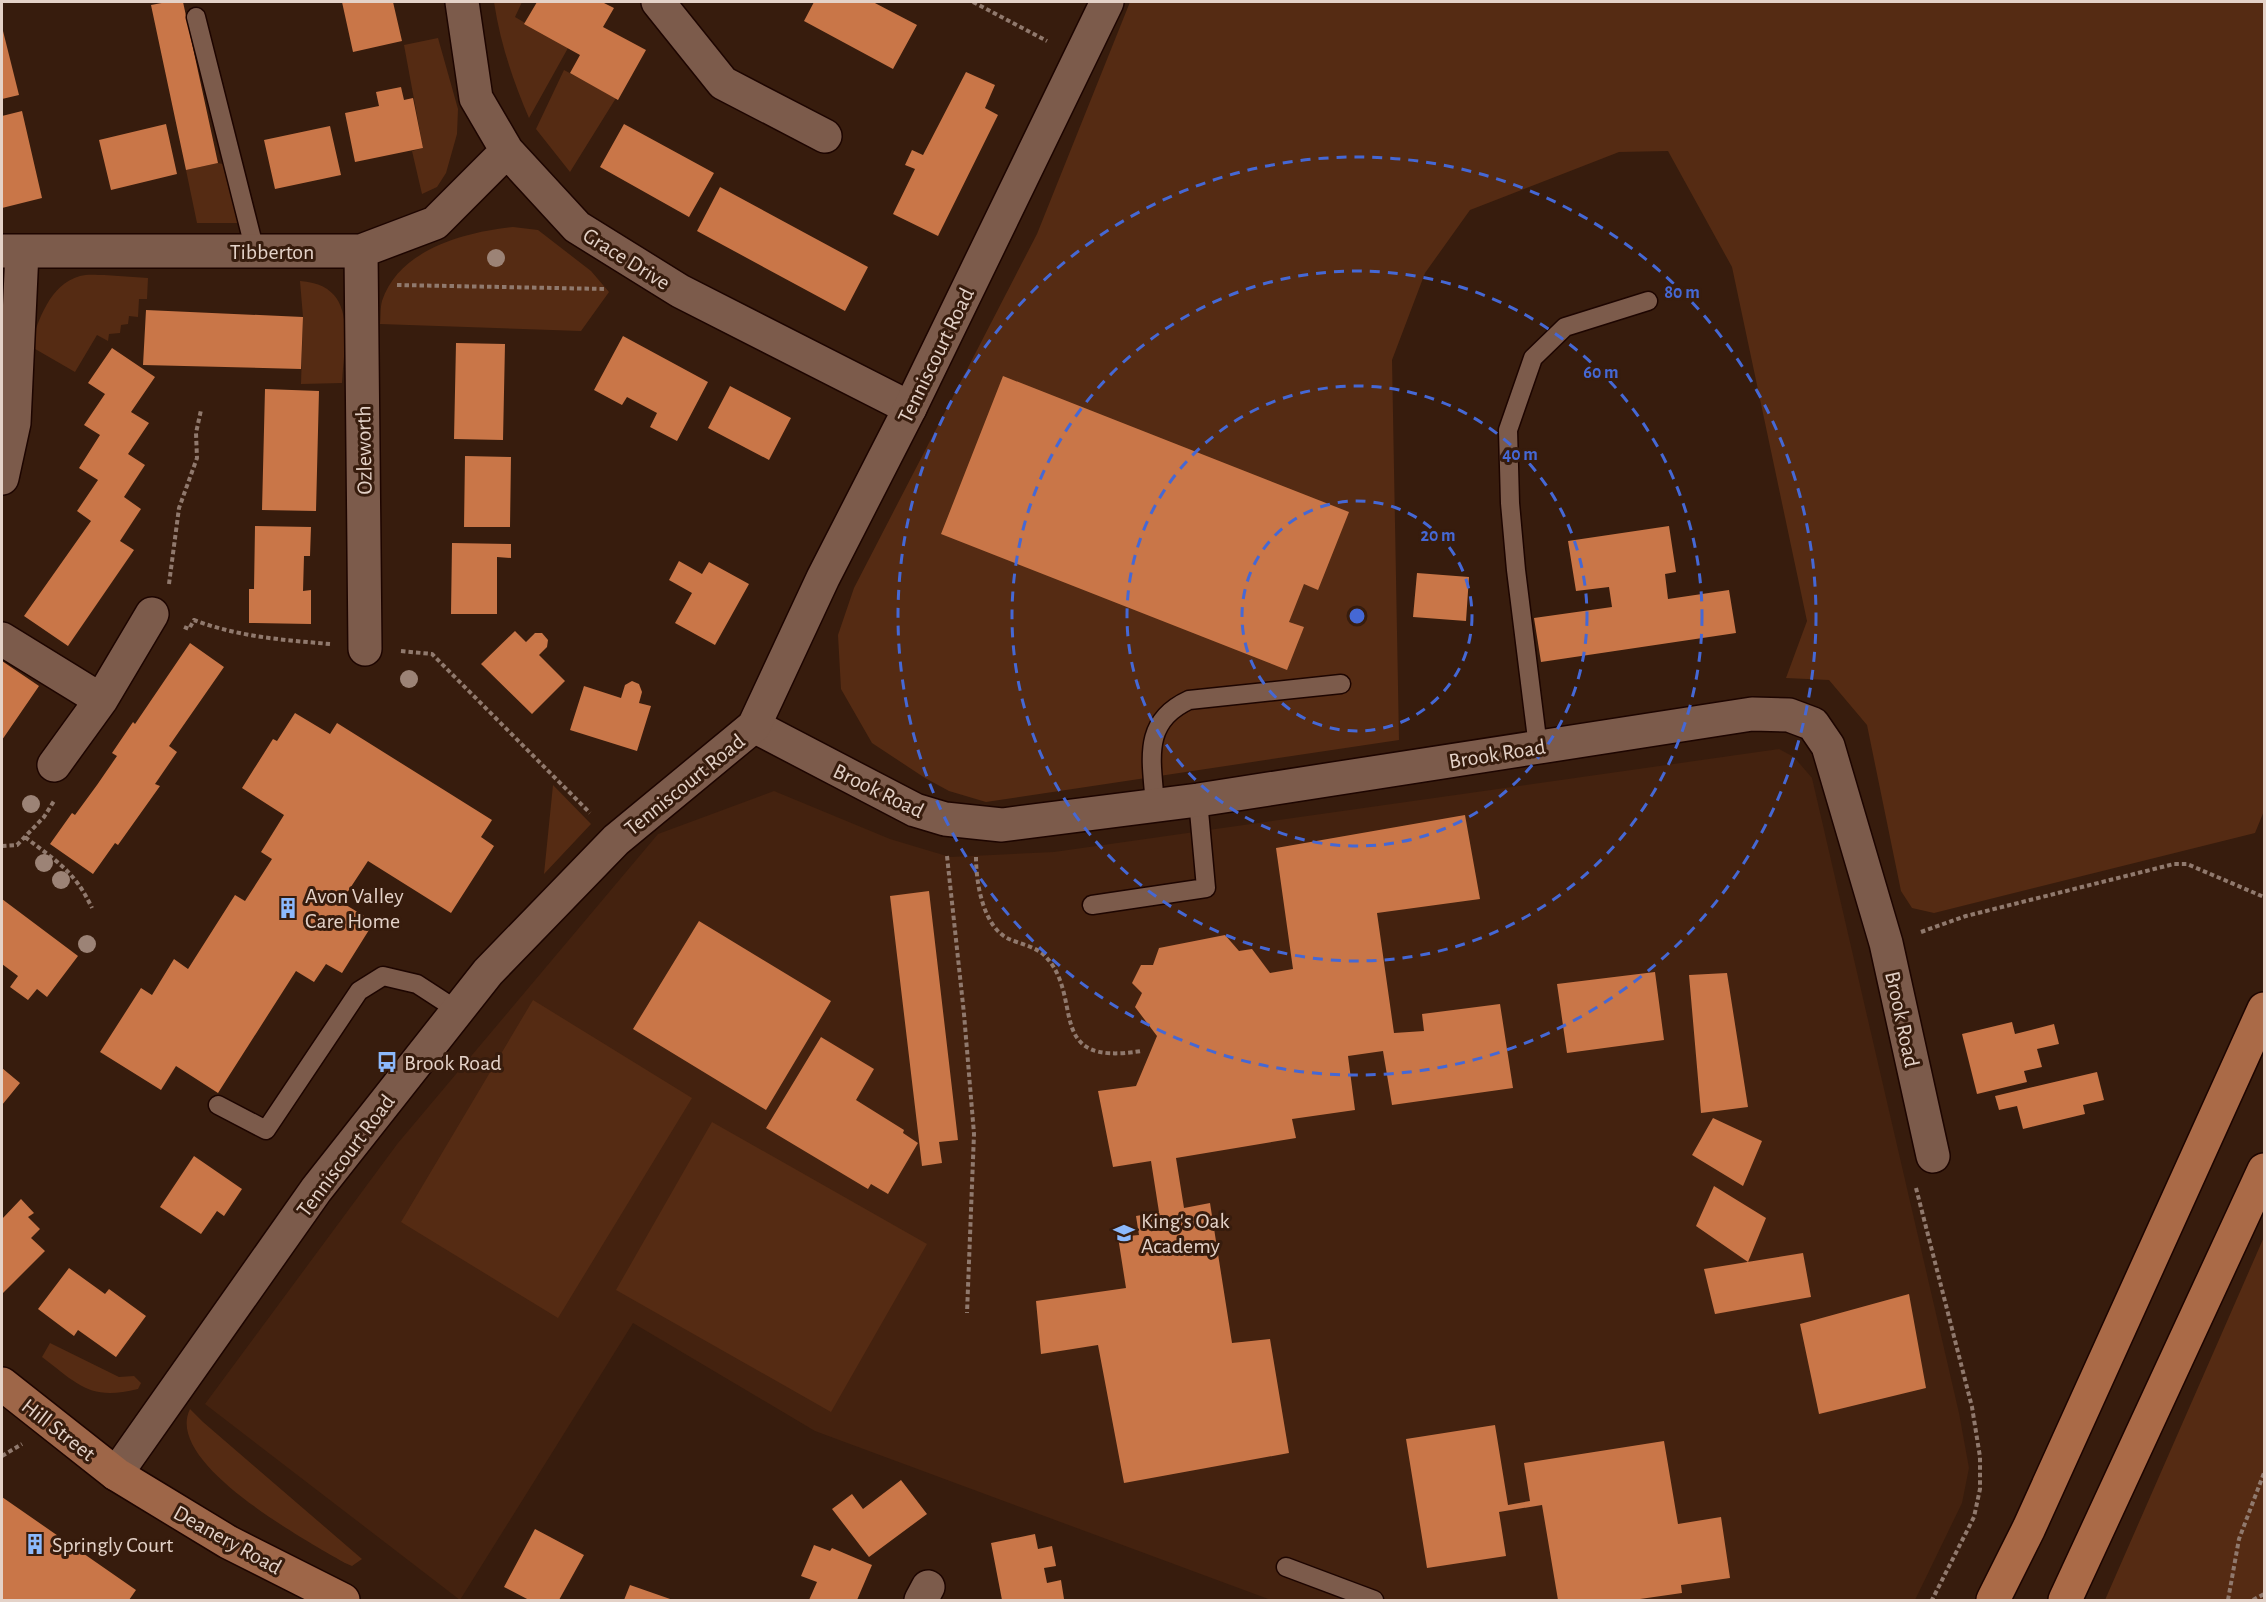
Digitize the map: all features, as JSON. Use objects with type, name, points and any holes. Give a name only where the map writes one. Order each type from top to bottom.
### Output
[{"type":"highway","points":[[1993,1600],[2029,1528],[2265,1010]]},
{"type":"highway","points":[[2066,1600],[2265,1170]]},
{"type":"main road","name":"Hill Street","points":[[2,1384],[116,1474]]},
{"type":"main road","name":"Deanery Road","points":[[116,1474],[228,1542],[343,1600]]},
{"type":"street","name":"Grace Drive","points":[[462,2],[476,98],[507,151],[577,227],[680,291],[910,408]]},
{"type":"street","points":[[658,2],[723,83],[825,136]]},
{"type":"street","name":"Tenniscourt Road","points":[[116,1474],[316,1190],[488,972],[616,840],[754,726],[823,578],[910,408],[1107,2]]},
{"type":"street","name":"Tibberton","points":[[12,251],[361,251],[435,223],[507,151]]},
{"type":"street","points":[[2,478],[14,423],[12,251]]},
{"type":"street","name":"Ozleworth","points":[[361,251],[365,649]]},
{"type":"street","points":[[54,765],[101,700],[152,614]]},
{"type":"street","points":[[2,639],[101,700]]},
{"type":"street","name":"Brook Road","points":[[754,726],[915,810],[945,819],[974,824],[1002,825],[1198,800],[1752,714],[1789,715],[1813,724],[1828,746],[1886,944],[1930,1144]]},
{"type":"lane","points":[[196,18],[255,251]]},
{"type":"lane","points":[[1538,747],[1516,570],[1510,503],[1508,430],[1533,358],[1565,327],[1648,301]]},
{"type":"lane","points":[[1155,805],[1152,749],[1160,722],[1173,708],[1189,700],[1341,684]]},
{"type":"lane","points":[[1092,904],[1206,888],[1198,800]]},
{"type":"lane","points":[[218,1105],[266,1130],[359,991],[383,976],[417,984],[458,1010]]},
{"type":"lane","points":[[1286,1567],[1374,1600]]},
{"type":"path","points":[[974,2],[1079,59]]},
{"type":"path","points":[[361,284],[609,289]]},
{"type":"path","points":[[2,846],[17,845],[44,817],[63,786],[48,776],[54,765]]},
{"type":"path","points":[[974,824],[976,867],[984,906],[994,927],[1007,938],[1046,955],[1059,974],[1070,1026],[1082,1042],[1098,1052],[1116,1055],[1141,1051]]},
{"type":"path","points":[[25,837],[66,868],[81,884],[92,909]]},
{"type":"path","points":[[1886,944],[1966,916],[2174,864],[2196,867],[2265,897]]},
{"type":"path","points":[[947,866],[964,1014],[974,1134],[967,1313]]},
{"type":"path","points":[[1930,1144],[1915,1168],[1917,1196],[1972,1407],[1980,1468],[1980,1489],[1974,1517],[1932,1600]]},
{"type":"path","points":[[2228,1600],[2239,1539],[2265,1473]]},
{"type":"path","points":[[2253,1600],[2265,1594]]},
{"type":"shaded area","points":[[494,2],[522,2],[515,17],[568,48],[529,118],[508,61]]},
{"type":"shaded area","points":[[1130,2],[2264,2],[2264,811],[2255,833],[1934,913],[1912,908],[1901,891],[1867,725],[1829,680],[1786,678],[1807,621],[1732,267],[1668,151],[1619,152],[1470,210],[1425,273],[1392,360],[1399,740],[986,802],[949,791],[872,743],[841,689],[838,635],[854,588],[1037,234]]},
{"type":"shaded area","points":[[438,38],[458,109],[457,134],[446,173],[437,187],[422,194],[412,151],[423,148],[404,45]]},
{"type":"shaded area","points":[[564,70],[616,98],[570,172],[536,129]]},
{"type":"shaded area","points":[[218,163],[231,166],[240,212],[237,223],[197,223],[186,170]]},
{"type":"shaded area","points":[[513,227],[538,230],[591,271],[609,292],[581,331],[380,324],[382,301],[391,283],[403,268],[419,256],[455,239],[475,233]]},
{"type":"shaded area","points":[[80,276],[148,278],[147,299],[139,299],[138,317],[129,316],[128,324],[121,325],[120,333],[109,334],[108,341],[97,335],[75,372],[30,346],[47,305],[60,287]]},
{"type":"shaded area","points":[[300,281],[319,285],[332,293],[340,304],[345,333],[342,383],[301,384],[303,317]]},
{"type":"shaded area","name":"King's Oak Academy","points":[[1779,749],[1794,757],[1812,778],[1959,1413],[1969,1468],[1962,1503],[1915,1600],[1271,1600],[815,1431],[633,1323],[460,1600],[205,1404],[398,1143],[658,834],[774,791],[890,839],[950,857],[1054,852]]},
{"type":"shaded area","points":[[553,785],[591,824],[544,874]]},
{"type":"shaded area","points":[[533,1000],[692,1098],[558,1318],[401,1222]]},
{"type":"shaded area","points":[[712,1122],[927,1244],[831,1412],[616,1290]]},
{"type":"shaded area","points":[[2264,1237],[2264,1600],[2105,1600]]},
{"type":"shaded area","points":[[50,1343],[119,1377],[134,1376],[141,1383],[138,1389],[122,1392],[96,1392],[86,1388],[42,1357]]},
{"type":"shaded area","points":[[190,1409],[362,1559],[352,1566],[345,1563],[272,1519],[217,1476],[197,1453],[187,1430]]},
{"type":"building","points":[[183,2],[218,163],[186,170],[151,5]]},
{"type":"building","points":[[342,2],[393,2],[402,41],[353,52]]},
{"type":"building","points":[[537,2],[602,2],[614,8],[603,27],[646,50],[618,100],[570,73],[580,55],[524,24]]},
{"type":"building","points":[[814,2],[873,2],[917,25],[893,69],[804,21]]},
{"type":"building","points":[[2,27],[19,95],[2,99]]},
{"type":"building","points":[[966,72],[995,85],[985,108],[998,115],[938,236],[893,214],[915,169],[905,165],[912,150],[923,155]]},
{"type":"building","points":[[401,87],[404,100],[413,98],[423,148],[355,162],[345,113],[379,106],[376,92]]},
{"type":"building","points":[[22,111],[42,198],[2,208],[2,116]]},
{"type":"building","points":[[166,124],[177,174],[111,190],[99,140]]},
{"type":"building","points":[[624,124],[714,173],[689,217],[600,167]]},
{"type":"building","points":[[330,126],[341,175],[275,189],[264,140]]},
{"type":"building","points":[[720,187],[868,267],[845,311],[697,231]]},
{"type":"building","points":[[146,310],[303,317],[301,369],[143,365]]},
{"type":"building","points":[[623,336],[708,382],[677,441],[650,427],[657,413],[627,397],[622,405],[594,390]]},
{"type":"building","points":[[456,343],[505,344],[503,440],[454,439]]},
{"type":"building","points":[[112,348],[155,377],[131,412],[149,423],[128,454],[145,465],[124,497],[141,509],[120,541],[134,550],[68,646],[24,616],[91,521],[77,511],[98,480],[79,468],[100,435],[84,425],[105,394],[88,383]]},
{"type":"building","points":[[1003,376],[1349,512],[1318,590],[1304,584],[1289,622],[1304,627],[1287,670],[941,534]]},
{"type":"building","points":[[730,386],[791,418],[769,460],[708,428]]},
{"type":"building","points":[[265,389],[319,391],[316,511],[262,510]]},
{"type":"building","points":[[465,456],[511,457],[510,527],[464,527]]},
{"type":"building","points":[[255,526],[311,527],[310,556],[304,556],[303,591],[311,590],[311,624],[249,623],[249,589],[254,589]]},
{"type":"building","points":[[1669,526],[1676,572],[1665,574],[1668,599],[1729,590],[1736,633],[1541,662],[1534,618],[1612,607],[1609,587],[1576,591],[1568,541]]},
{"type":"building","points":[[452,543],[511,544],[511,558],[497,557],[497,614],[451,614]]},
{"type":"building","points":[[679,561],[702,574],[709,562],[749,584],[715,645],[675,623],[692,593],[669,580]]},
{"type":"building","points":[[1417,573],[1469,577],[1466,621],[1413,617]]},
{"type":"building","points":[[515,631],[526,642],[535,633],[542,633],[548,640],[547,647],[539,655],[565,681],[532,714],[481,664]]},
{"type":"building","points":[[190,643],[224,667],[169,746],[177,752],[155,784],[160,786],[118,845],[115,843],[93,874],[50,844],[72,813],[75,815],[97,785],[117,756],[112,753],[133,722],[135,724]]},
{"type":"building","points":[[2,661],[39,686],[2,740]]},
{"type":"building","points":[[632,681],[639,684],[642,692],[639,703],[651,706],[637,751],[570,730],[584,686],[621,698],[625,685]]},
{"type":"building","name":"Avon Valley Care Home","points":[[295,713],[330,734],[337,723],[492,820],[481,837],[494,846],[451,913],[368,861],[341,902],[374,922],[342,973],[326,964],[314,982],[296,971],[218,1093],[176,1066],[161,1090],[100,1052],[141,988],[152,995],[174,959],[188,969],[235,895],[245,901],[272,859],[261,852],[284,815],[242,788],[273,739],[277,741]]},
{"type":"building","points":[[1465,815],[1480,899],[1377,913],[1394,1033],[1424,1031],[1422,1014],[1500,1004],[1513,1088],[1392,1105],[1383,1051],[1348,1056],[1355,1110],[1292,1119],[1296,1138],[1176,1158],[1184,1208],[1210,1203],[1232,1343],[1270,1339],[1289,1453],[1124,1483],[1098,1345],[1041,1354],[1036,1301],[1126,1288],[1118,1237],[1139,1235],[1136,1216],[1159,1212],[1151,1161],[1113,1167],[1098,1091],[1136,1086],[1157,1036],[1135,1007],[1142,993],[1132,983],[1141,965],[1153,965],[1159,948],[1225,935],[1239,951],[1252,949],[1270,973],[1293,969],[1276,848]]},
{"type":"building","points":[[929,891],[958,1140],[939,1142],[942,1163],[922,1166],[890,896]]},
{"type":"building","points":[[2,899],[78,956],[47,997],[37,989],[28,1000],[10,987],[18,976],[2,964]]},
{"type":"building","points":[[699,921],[831,1001],[766,1110],[633,1029]]},
{"type":"building","points":[[1655,972],[1664,1040],[1567,1053],[1557,984]]},
{"type":"building","points":[[1727,973],[1748,1107],[1701,1113],[1689,975]]},
{"type":"building","points":[[2012,1022],[2015,1034],[2054,1024],[2059,1044],[2037,1049],[2042,1067],[2024,1071],[2027,1082],[1977,1094],[1962,1034]]},
{"type":"building","points":[[821,1037],[874,1069],[856,1100],[904,1130],[903,1133],[918,1143],[888,1194],[871,1184],[868,1189],[766,1128]]},
{"type":"building","points":[[2,1068],[20,1083],[2,1105]]},
{"type":"building","points":[[2097,1072],[2104,1100],[2083,1105],[2085,1114],[2023,1129],[2017,1106],[1999,1110],[1995,1096]]},
{"type":"building","points":[[1713,1118],[1762,1141],[1743,1186],[1692,1155]]},
{"type":"building","points":[[194,1156],[242,1189],[224,1216],[217,1211],[201,1234],[160,1207]]},
{"type":"building","points":[[1714,1186],[1766,1218],[1748,1262],[1696,1226]]},
{"type":"building","points":[[21,1199],[34,1213],[28,1217],[40,1229],[31,1238],[45,1251],[2,1294],[2,1219]]},
{"type":"building","points":[[1803,1253],[1811,1297],[1715,1314],[1704,1269]]},
{"type":"building","points":[[69,1268],[105,1294],[109,1289],[146,1316],[116,1357],[78,1330],[74,1336],[38,1309]]},
{"type":"building","points":[[1909,1294],[1926,1388],[1819,1414],[1800,1324]]},
{"type":"building","points":[[1495,1425],[1508,1505],[1530,1501],[1524,1463],[1664,1441],[1678,1524],[1721,1517],[1730,1578],[1681,1585],[1682,1593],[1633,1600],[1558,1600],[1542,1505],[1499,1512],[1506,1556],[1427,1568],[1406,1439]]},
{"type":"building","points":[[901,1480],[927,1514],[869,1557],[832,1509],[852,1494],[863,1509]]},
{"type":"building","name":"Springly Court","points":[[2,1497],[136,1590],[129,1600],[2,1600]]},
{"type":"building","points":[[535,1529],[584,1555],[559,1600],[529,1600],[504,1587]]},
{"type":"building","points":[[1035,1534],[1038,1549],[1052,1546],[1056,1566],[1044,1568],[1047,1583],[1061,1580],[1064,1599],[1002,1600],[991,1543]]},
{"type":"building","points":[[814,1545],[830,1551],[832,1548],[872,1565],[857,1600],[809,1600],[817,1582],[801,1576]]},
{"type":"building","points":[[630,1585],[673,1600],[624,1600]]},
{"type":"place","name":"Avon Valley Care Home","points":[[288,908]]},
{"type":"place","name":"Brook Road","points":[[387,1062]]},
{"type":"place","name":"King's Oak Academy","points":[[1124,1233]]},
{"type":"place","name":"Springly Court","points":[[35,1544]]}]
